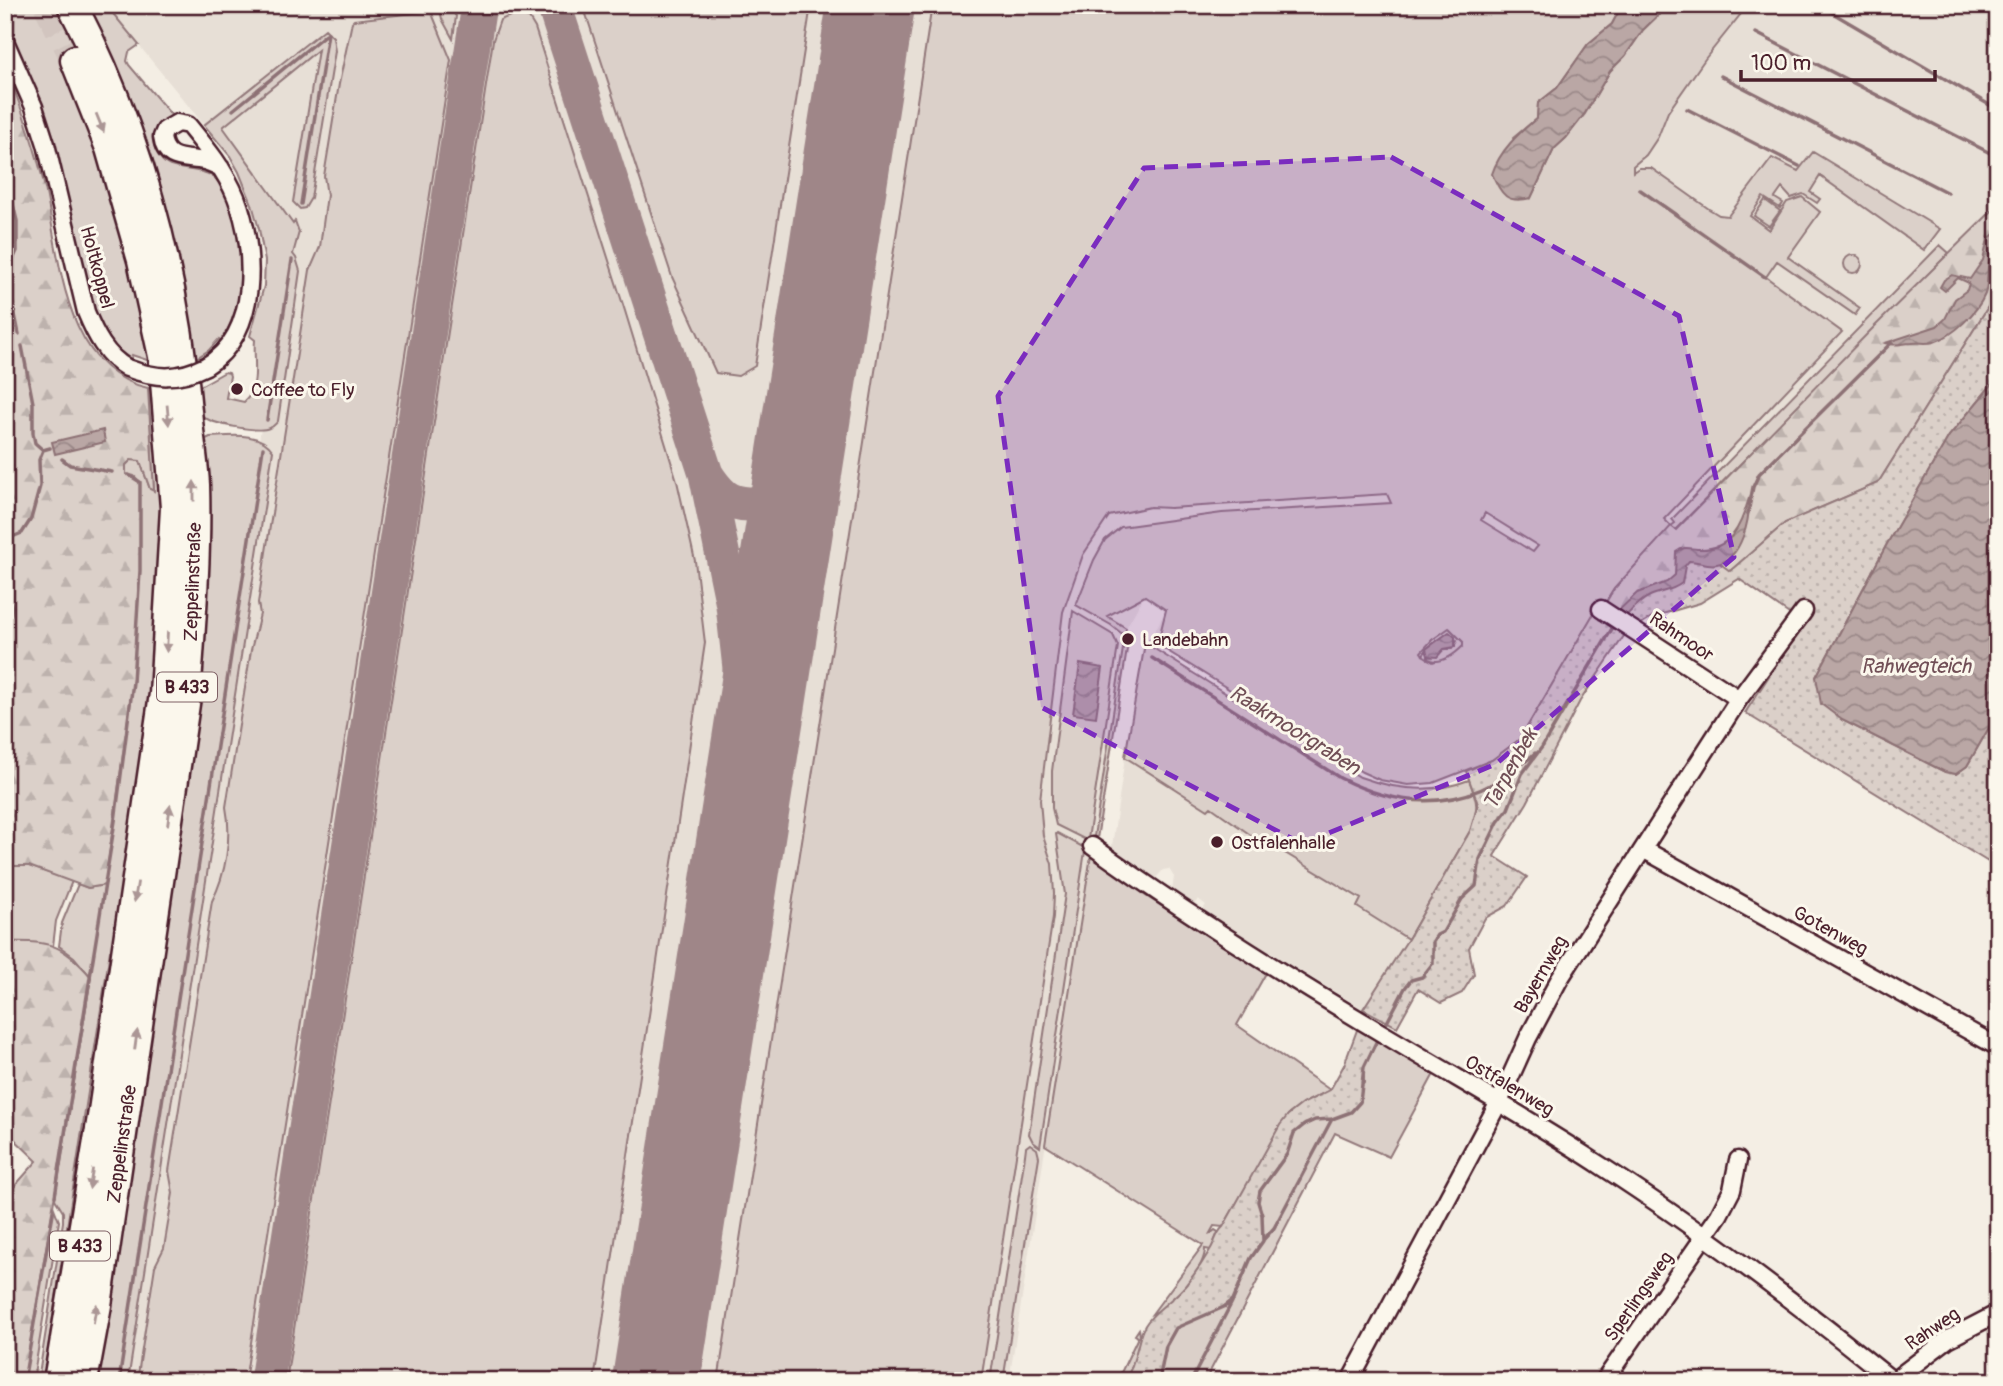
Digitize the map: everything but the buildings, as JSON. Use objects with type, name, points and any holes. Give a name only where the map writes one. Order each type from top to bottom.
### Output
[{"type":"highway","name":"Zeppelinstraße","points":[[72,5],[119,106],[142,169],[159,231],[180,341],[195,484],[186,697],[101,1277],[83,1381]]},
{"type":"highway","name":"Zeppelinstraße","points":[[58,1381],[103,1111],[163,707],[175,508],[163,356],[142,260],[110,148],[75,60]]},
{"type":"street","name":"Holtkoppel","points":[[5,41],[34,107],[46,144],[86,312],[104,347],[127,368],[142,374],[177,377],[206,366],[229,345],[240,323],[249,274],[249,250],[243,215],[236,195],[220,168]]},
{"type":"street","name":"Bayernweg","points":[[1350,1381],[1499,1102],[1559,979],[1739,699],[1804,611]]},
{"type":"street","name":"Rahmoor","points":[[1605,612],[1739,699]]},
{"type":"street","name":"Ostfalenweg","points":[[1092,846],[1154,890],[1373,1028],[1601,1165],[1706,1235],[1893,1381]]},
{"type":"street","name":"Gotenweg","points":[[1643,849],[1998,1047]]},
{"type":"street","name":"Sperlingsweg","points":[[1604,1381],[1706,1235],[1732,1190],[1738,1160]]},
{"type":"street","name":"Rahweg","points":[[1893,1381],[1948,1339],[1998,1313]]},
{"type":"highlighted area","points":[[1391,157],[1679,316],[1734,557],[1496,764],[1302,844],[1041,707],[998,396],[1144,168]]},
{"type":"shaded area","points":[[106,5],[1998,5],[1998,205],[1675,530],[1669,525],[1606,591],[1520,739],[1433,783],[1408,785],[1380,780],[1362,772],[1150,640],[1166,610],[1144,596],[1126,628],[1009,1381],[111,1381],[293,225],[215,117],[204,125]]},
{"type":"shaded area","points":[[1125,757],[1207,810],[1210,807],[1272,849],[1274,847],[1361,899],[1358,907],[1408,939],[1363,1009],[1202,911],[1206,905],[1198,899],[1194,905],[1172,891],[1174,877],[1169,869],[1163,870],[1155,879],[1111,853]]},
{"type":"green space","points":[[5,5],[62,5],[115,200],[150,361],[132,355],[131,359],[118,350],[100,327],[85,286],[20,55],[5,25]]},
{"type":"green space","points":[[80,5],[106,5],[139,45],[129,52],[127,61],[173,117],[161,125],[155,136],[155,148],[162,160],[172,167],[199,171],[215,178],[224,191],[235,219],[242,273],[236,308],[221,341],[219,339],[209,350],[190,362]]},
{"type":"green space","points":[[583,5],[811,5],[755,366],[738,376],[716,373],[672,277]]},
{"type":"green space","points":[[932,5],[1622,5],[1612,24],[1588,44],[1557,88],[1538,103],[1537,118],[1513,138],[1531,198],[1554,149],[1585,114],[1610,71],[1625,56],[1643,30],[1660,14],[1664,5],[1748,5],[1705,59],[1668,112],[1658,137],[1646,155],[1633,166],[1633,172],[1639,168],[1651,168],[1709,209],[1719,215],[1728,216],[1772,158],[1798,171],[1813,152],[1940,229],[1924,250],[1820,176],[1810,192],[1820,199],[1817,203],[1803,194],[1791,198],[1782,188],[1775,198],[1783,203],[1780,208],[1763,197],[1750,216],[1769,230],[1787,202],[1802,197],[1820,212],[1788,257],[1860,308],[1855,315],[1777,261],[1766,277],[1842,332],[1664,519],[1671,526],[1675,523],[1672,519],[1940,245],[1949,253],[1675,530],[1671,527],[1614,589],[1603,607],[1599,605],[1520,739],[1492,760],[1433,783],[1408,785],[1380,780],[1362,772],[1150,640],[1160,634],[1166,610],[1145,596],[1107,616],[1126,628],[1125,636],[1076,605],[1105,540],[1121,527],[1222,513],[1391,503],[1387,494],[1150,507],[1109,516],[1083,555],[1063,612],[1040,800],[1043,836],[1052,864],[1053,917],[981,1381],[718,1381]],"holes":[[[1485,513],[1538,546],[1533,552],[1481,520]],[[1450,629],[1463,642],[1451,656],[1433,662],[1423,655],[1432,640]]]},
{"type":"green space","points":[[450,9],[456,16],[453,39],[440,10]]},
{"type":"green space","points":[[431,11],[451,60],[245,1381],[137,1381],[155,1266],[164,1248],[173,1193],[169,1171],[212,901],[227,855],[226,807],[251,650],[260,614],[258,603],[310,270],[320,247],[327,195],[324,176],[352,22]]},
{"type":"green space","points":[[515,14],[529,18],[535,28],[677,481],[695,561],[705,643],[594,1381],[286,1381],[493,40],[500,20]]},
{"type":"green space","points":[[325,29],[333,37],[335,51],[311,198],[305,208],[300,209],[293,202],[318,50],[223,127],[293,224],[295,221],[299,232],[293,254],[300,271],[278,421],[272,427],[264,429],[224,425],[203,416],[196,404],[193,390],[225,372],[230,376],[226,398],[244,402],[253,389],[255,340],[250,336],[264,286],[265,261],[252,204],[239,172],[230,156],[204,125]]},
{"type":"green space","points":[[5,66],[37,157],[62,276],[70,307],[82,335],[98,359],[120,377],[148,388],[154,491],[150,489],[140,461],[131,460],[126,465],[126,474],[134,476],[140,482],[140,571],[133,682],[105,885],[88,888],[29,866],[5,866],[5,204],[9,198],[5,184]]},
{"type":"green space","points":[[1765,200],[1780,211],[1769,226],[1754,216]]},
{"type":"green space","points":[[1998,205],[1998,291],[1878,483],[1785,523],[1729,572],[1710,556],[1678,583],[1620,617],[1603,607],[1614,589],[1671,526],[1676,530],[1872,329]]},
{"type":"green space","points":[[1853,255],[1859,258],[1862,264],[1859,270],[1853,273],[1847,270],[1844,264],[1847,258]]},
{"type":"green space","points":[[1998,291],[1998,377],[1949,436],[1816,677],[1842,720],[1945,772],[1956,774],[1967,766],[1998,712],[1998,868],[1745,713],[1811,611],[1792,616],[1739,579],[1700,603],[1652,617],[1636,627],[1620,617],[1642,595],[1678,583],[1682,563],[1710,556],[1730,571],[1785,523],[1878,483]]},
{"type":"green space","points":[[148,388],[153,389],[161,521],[155,668],[114,951],[110,951],[43,1381],[38,1381],[63,1222],[63,1212],[55,1199],[91,977],[74,957],[59,946],[62,923],[78,884],[88,888],[105,885],[133,682],[140,571],[140,482],[126,474],[126,465],[132,459],[140,461],[150,489],[154,490]]},
{"type":"green space","points":[[210,437],[253,438],[261,440],[273,451],[128,1381],[91,1381],[202,441]]},
{"type":"green space","points":[[1073,611],[1113,635],[1118,646],[1086,840],[1056,825],[1052,808],[1052,771]]},
{"type":"green space","points":[[1595,611],[1628,630],[1580,701],[1527,803],[1494,856],[1527,877],[1507,906],[1485,918],[1469,948],[1474,974],[1462,993],[1441,1003],[1418,989],[1397,1027],[1363,1009],[1408,939],[1470,831],[1478,804],[1466,771],[1492,760],[1520,739]]},
{"type":"green space","points":[[1449,628],[1463,642],[1463,646],[1442,660],[1428,659],[1428,656],[1435,656],[1444,649],[1452,649],[1457,641],[1450,633],[1423,655],[1421,652],[1432,640]]},
{"type":"green space","points":[[1124,642],[1128,643],[1096,845],[1093,843]]},
{"type":"green space","points":[[1145,643],[1360,777],[1414,789],[1442,787],[1469,780],[1476,805],[1470,831],[1408,939],[1357,907],[1361,899],[1275,847],[1272,850],[1211,807],[1208,810],[1125,757]]},
{"type":"green space","points":[[1057,833],[1083,847],[1085,851],[1040,1147],[1033,1142],[1029,1134],[1065,894]]},
{"type":"green space","points":[[1092,849],[1144,891],[1143,894],[1266,973],[1237,1025],[1330,1090],[1302,1104],[1288,1115],[1223,1227],[1214,1226],[1209,1235],[1215,1230],[1218,1232],[1211,1250],[1205,1249],[1193,1277],[1168,1304],[1152,1314],[1203,1245],[1045,1145]]},
{"type":"green space","points":[[5,866],[29,866],[72,881],[56,921],[53,946],[5,942]]},
{"type":"green space","points":[[5,942],[33,942],[54,946],[72,957],[91,977],[24,1381],[5,1381],[5,1197],[37,1161],[5,1130]]},
{"type":"green space","points":[[1364,1027],[1379,1037],[1364,1067],[1360,1102],[1351,1112],[1332,1119],[1315,1120],[1294,1133],[1287,1154],[1260,1191],[1258,1202],[1262,1215],[1263,1241],[1251,1258],[1233,1300],[1224,1307],[1176,1328],[1166,1346],[1159,1381],[1125,1381],[1144,1327],[1154,1314],[1180,1292],[1201,1264],[1280,1125],[1302,1104],[1330,1090],[1344,1065],[1357,1030]]},
{"type":"green space","points":[[1379,1037],[1476,1093],[1474,1097],[1434,1074],[1389,1157],[1335,1133],[1205,1381],[1159,1381],[1166,1346],[1176,1328],[1233,1300],[1251,1258],[1262,1241],[1262,1215],[1258,1202],[1260,1191],[1287,1154],[1294,1133],[1315,1120],[1332,1119],[1364,1083],[1364,1067]]},
{"type":"green space","points":[[1030,1144],[1037,1149],[1039,1157],[1003,1381],[990,1381],[1026,1147]]},
{"type":"green space","points":[[54,1208],[59,1221],[33,1381],[24,1381]]},
{"type":"green space","points":[[1139,1329],[1140,1342],[1134,1363],[1125,1381],[1117,1381],[1138,1337],[1135,1335]]},
{"type":"water","points":[[1622,5],[1664,5],[1625,56],[1610,71],[1585,113],[1566,138],[1554,149],[1531,198],[1510,199],[1502,192],[1492,174],[1500,157],[1517,136],[1537,118],[1538,103],[1557,88],[1588,44],[1612,24]]},
{"type":"water","points":[[1998,231],[1988,267],[1985,294],[1964,323],[1949,335],[1934,342],[1895,345],[1885,343],[1937,326],[1945,319],[1955,299],[1967,290],[1969,283],[1958,278],[1945,291],[1940,287],[1944,280],[1952,275],[1970,279],[1983,260],[1988,239]]},
{"type":"water","name":"Rahwegteich","points":[[1998,377],[1998,712],[1967,766],[1956,774],[1945,772],[1842,720],[1821,704],[1816,677],[1949,436]]},
{"type":"water","points":[[103,430],[105,442],[55,454],[52,442]]},
{"type":"water","points":[[1749,498],[1746,527],[1733,555],[1717,564],[1689,561],[1685,566],[1682,583],[1646,598],[1623,619],[1615,614],[1637,593],[1667,582],[1675,575],[1676,552],[1686,548],[1709,549],[1733,535]]},
{"type":"water","points":[[1449,632],[1455,637],[1455,647],[1444,649],[1437,657],[1428,656],[1426,649]]},
{"type":"water","points":[[1080,664],[1103,668],[1096,717],[1073,714]]},
{"type":"waterway","points":[[1819,5],[1998,110]]},
{"type":"waterway","points":[[301,204],[328,33]]},
{"type":"waterway","points":[[1756,33],[1990,153]]},
{"type":"waterway","points":[[233,110],[326,34]]},
{"type":"waterway","points":[[1721,76],[1948,193]]},
{"type":"waterway","points":[[1687,109],[1799,166]]},
{"type":"waterway","points":[[5,171],[17,221],[17,251],[8,270],[8,280],[19,334]]},
{"type":"waterway","points":[[1639,189],[1765,277]]},
{"type":"waterway","points":[[267,420],[292,260]]},
{"type":"waterway","points":[[5,315],[12,311],[15,313]]},
{"type":"waterway","name":"Tarpenbek","points":[[1748,513],[1753,487],[1759,474],[1891,343]]},
{"type":"waterway","points":[[22,346],[33,403],[35,443],[43,450]]},
{"type":"waterway","points":[[43,450],[50,448]]},
{"type":"waterway","points":[[119,1381],[263,448]]},
{"type":"waterway","points":[[5,540],[22,533],[31,519],[40,486],[39,460],[43,450]]},
{"type":"waterway","points":[[62,459],[70,465],[112,472]]},
{"type":"waterway","points":[[55,1196],[115,821],[133,682],[140,571],[140,482],[129,475]]},
{"type":"waterway","points":[[5,584],[11,606],[5,628]]},
{"type":"waterway","name":"Tarpenbek","points":[[1383,1030],[1405,988],[1411,980],[1422,977],[1433,963],[1433,941],[1443,932],[1462,899],[1476,886],[1480,859],[1498,822],[1508,809],[1522,774],[1542,747],[1616,622]]},
{"type":"waterway","name":"Raakmoorgraben","points":[[1152,658],[1340,778],[1366,790],[1392,797],[1417,801],[1466,795],[1490,786],[1513,772],[1535,753]]},
{"type":"waterway","name":"Tarpenbek","points":[[1159,1381],[1166,1346],[1176,1328],[1224,1307],[1233,1300],[1251,1258],[1263,1241],[1262,1215],[1258,1202],[1260,1191],[1287,1154],[1294,1133],[1315,1120],[1332,1119],[1351,1112],[1360,1102],[1364,1067],[1379,1036]]},
{"type":"waterway","points":[[1264,1239],[1274,1228],[1332,1119]]},
{"type":"waterway","points":[[24,1381],[53,1213]]},
{"type":"waterway","points":[[1191,1381],[1232,1302]]},
{"type":"taxiway","points":[[267,1381],[479,5]]},
{"type":"taxiway","points":[[554,5],[706,474],[733,605],[741,677],[743,750],[732,890]]},
{"type":"taxiway","points":[[706,474],[730,500],[753,504],[776,497],[787,487],[799,469]]},
{"type":"runway","points":[[656,1381],[871,5]]},
{"type":"tunnel","points":[[47,5],[75,60]]},
{"type":"place","name":"Coffee to Fly","points":[[237,389]]},
{"type":"place","name":"Landebahn","points":[[1128,639]]},
{"type":"place","name":"Ostfalenhalle","points":[[1217,842]]}]
